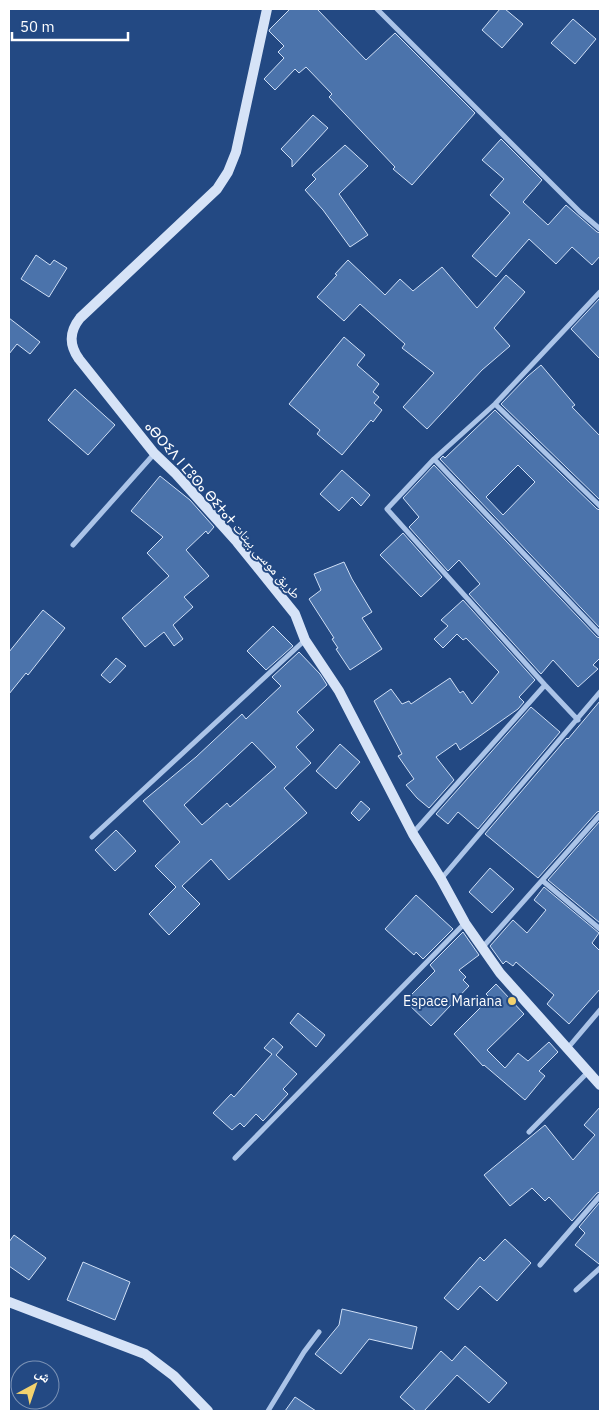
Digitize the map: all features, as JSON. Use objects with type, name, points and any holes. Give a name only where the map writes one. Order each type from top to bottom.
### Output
[{"type":"street","name":"ⴰⴱⵔⵉⴷ ⵏ ⵎⵓⵙⴰ ⴱⵉⵜⴰⵜ طريق موسى بيتات","points":[[267,9],[236,152],[228,172],[217,190],[80,318],[73,329],[71,342],[75,354],[154,453],[176,474],[231,536],[295,614],[305,640],[339,691],[413,834],[441,879],[464,923],[500,973],[600,1085]]},
{"type":"street","points":[[377,9],[580,212],[600,229]]},
{"type":"street","points":[[578,720],[544,685],[387,509],[434,459],[495,404],[600,292]]},
{"type":"street","points":[[495,404],[600,506]]},
{"type":"street","points":[[73,545],[154,453]]},
{"type":"street","points":[[434,459],[600,634]]},
{"type":"street","points":[[92,837],[305,640]]},
{"type":"street","points":[[413,834],[544,685]]},
{"type":"street","points":[[441,879],[600,692]]},
{"type":"street","points":[[482,948],[600,815]]},
{"type":"street","points":[[543,881],[600,929]]},
{"type":"street","points":[[235,1158],[464,923]]},
{"type":"street","points":[[567,1048],[600,1010]]},
{"type":"street","points":[[529,1132],[588,1072]]},
{"type":"street","points":[[540,1265],[600,1196]]},
{"type":"street","points":[[576,1290],[600,1268]]},
{"type":"street","points":[[10,1304],[145,1354],[174,1376],[203,1403],[208,1411]]},
{"type":"street","points":[[268,1411],[304,1352],[319,1332]]},
{"type":"building","points":[[290,9],[317,9],[366,60],[395,33],[475,113],[412,185],[393,169],[395,167],[329,97],[332,94],[306,67],[299,73],[295,69],[275,90],[264,79],[284,58],[278,52],[284,46],[269,31]]},
{"type":"building","points":[[500,9],[505,9],[523,24],[502,48],[482,30]]},
{"type":"building","points":[[573,19],[596,39],[575,64],[551,43]]},
{"type":"building","points":[[313,115],[328,128],[292,167],[292,160],[281,149]]},
{"type":"building","points":[[501,139],[542,180],[523,202],[548,225],[566,205],[600,233],[600,256],[592,265],[572,247],[556,264],[529,239],[496,277],[472,256],[510,213],[490,195],[504,179],[482,160]]},
{"type":"building","points":[[345,145],[368,166],[339,194],[368,235],[350,247],[323,210],[305,190],[316,179],[312,175]]},
{"type":"building","points":[[36,255],[50,265],[54,260],[67,268],[49,297],[21,279]]},
{"type":"building","points":[[348,260],[385,295],[400,279],[413,291],[442,267],[477,308],[506,275],[525,292],[494,328],[510,346],[482,370],[427,429],[403,407],[434,373],[402,348],[405,344],[360,304],[344,321],[317,297]]},
{"type":"building","points":[[600,298],[600,359],[571,329]]},
{"type":"building","points":[[9,318],[40,342],[30,354],[17,344],[9,354]]},
{"type":"building","points":[[344,337],[365,355],[357,365],[379,384],[373,392],[379,397],[374,403],[382,410],[373,422],[371,420],[342,455],[317,434],[320,430],[289,404]]},
{"type":"building","points":[[541,365],[575,405],[572,407],[600,436],[600,500],[501,404]]},
{"type":"building","points":[[75,389],[115,425],[88,455],[48,420]]},
{"type":"building","points":[[495,410],[600,510],[600,628],[440,459],[443,456],[445,458]],"holes":[[[518,465],[535,482],[503,515],[486,497]]]},
{"type":"building","points":[[434,465],[600,638],[600,658],[593,665],[598,669],[578,687],[553,660],[541,674],[469,594],[480,584],[459,560],[448,571],[409,527],[419,517],[403,498]]},
{"type":"building","points":[[342,470],[370,495],[361,506],[352,497],[339,511],[320,494]]},
{"type":"building","points":[[160,476],[190,500],[214,527],[208,534],[206,531],[186,550],[209,576],[184,597],[193,607],[173,625],[183,639],[174,646],[164,632],[145,647],[122,618],[169,576],[147,553],[163,537],[131,511]]},
{"type":"building","points":[[403,533],[442,577],[421,597],[380,555]]},
{"type":"building","points":[[344,562],[372,612],[362,618],[382,649],[350,670],[336,649],[338,648],[332,639],[334,638],[309,599],[321,590],[314,574]]},
{"type":"building","points":[[463,600],[535,680],[519,697],[524,702],[518,709],[460,750],[456,743],[436,757],[454,780],[429,808],[406,785],[414,779],[398,756],[402,754],[374,701],[391,689],[402,704],[409,701],[411,704],[450,678],[460,693],[463,691],[472,704],[499,672],[466,638],[463,640],[457,634],[443,648],[434,639],[448,626],[441,620]]},
{"type":"building","points":[[43,610],[65,628],[28,675],[26,673],[9,694],[9,652]]},
{"type":"building","points":[[273,626],[293,646],[266,670],[247,651]]},
{"type":"building","points":[[299,652],[320,674],[327,685],[297,712],[314,730],[296,747],[311,763],[284,788],[307,813],[229,880],[211,859],[182,886],[200,904],[169,935],[149,914],[176,887],[155,866],[180,842],[143,801],[196,757],[242,714],[246,719],[281,686],[272,677]],"holes":[[[252,742],[276,767],[230,807],[227,803],[202,825],[184,805]]]},
{"type":"building","points":[[116,658],[126,666],[110,683],[101,675]]},
{"type":"building","points":[[600,701],[600,811],[597,812],[538,878],[485,834]]},
{"type":"building","points":[[531,707],[560,732],[478,829],[458,812],[448,824],[436,814]]},
{"type":"building","points":[[340,744],[360,762],[336,789],[316,771]]},
{"type":"building","points":[[361,801],[370,809],[359,821],[351,813]]},
{"type":"building","points":[[600,821],[600,923],[548,880]]},
{"type":"building","points":[[116,830],[136,851],[115,871],[95,850]]},
{"type":"building","points":[[490,868],[514,889],[492,913],[469,892]]},
{"type":"building","points":[[544,887],[599,933],[592,943],[600,951],[600,989],[569,1024],[547,1004],[554,995],[516,962],[513,966],[506,961],[503,964],[490,946],[513,920],[527,933],[546,910],[534,900]]},
{"type":"building","points":[[416,895],[453,929],[423,959],[416,952],[414,955],[385,929]]},
{"type":"building","points":[[463,932],[479,955],[459,970],[466,977],[463,980],[469,986],[431,1026],[405,1001],[435,971],[430,965]]},
{"type":"building","points":[[496,984],[524,1014],[487,1050],[505,1068],[518,1053],[528,1061],[549,1042],[558,1052],[539,1071],[545,1076],[525,1100],[483,1066],[454,1034],[490,998],[486,994]]},
{"type":"building","points":[[298,1013],[325,1035],[316,1047],[290,1023]]},
{"type":"building","points":[[273,1038],[283,1047],[276,1055],[297,1074],[283,1089],[288,1094],[263,1121],[256,1114],[244,1127],[240,1123],[232,1130],[213,1113],[231,1094],[234,1097],[272,1054],[264,1048]]},
{"type":"building","points":[[600,1107],[600,1192],[572,1221],[549,1197],[545,1201],[532,1188],[510,1206],[484,1175],[545,1125],[573,1160],[595,1135],[584,1125]]},
{"type":"building","points":[[600,1202],[599,1264],[575,1245],[585,1233],[579,1227]]},
{"type":"building","points":[[14,1235],[46,1258],[29,1280],[9,1266],[9,1242]]},
{"type":"building","points":[[505,1239],[531,1263],[497,1301],[480,1286],[458,1310],[444,1298],[480,1257],[484,1261]]},
{"type":"building","points":[[83,1262],[130,1282],[115,1320],[67,1300]]},
{"type":"building","points":[[342,1309],[417,1327],[412,1349],[369,1339],[341,1374],[315,1354],[339,1325]]},
{"type":"building","points":[[465,1346],[507,1383],[489,1403],[457,1375],[424,1411],[416,1411],[400,1397],[441,1351],[452,1361]]},
{"type":"building","points":[[295,1397],[316,1411],[285,1411]]},
{"type":"place","name":"Espace Mariana","points":[[512,1001]]}]
